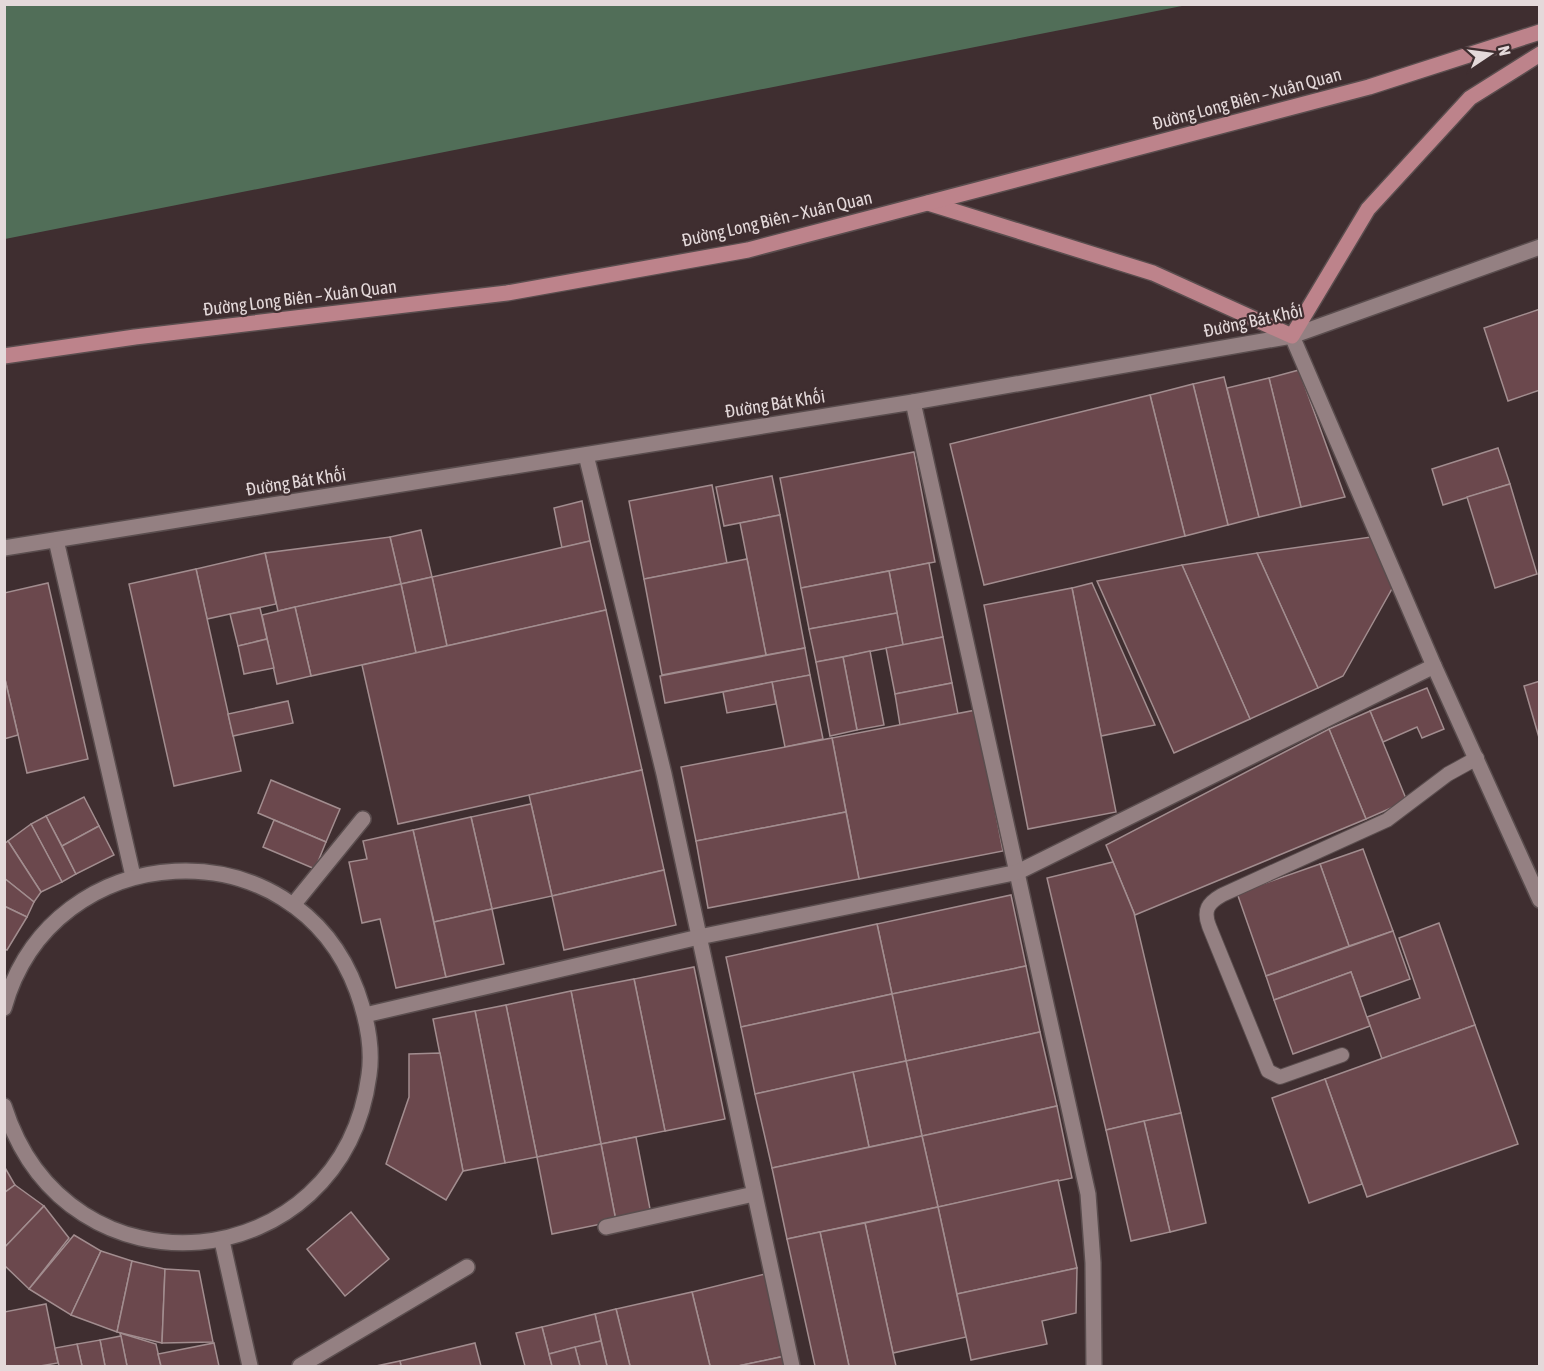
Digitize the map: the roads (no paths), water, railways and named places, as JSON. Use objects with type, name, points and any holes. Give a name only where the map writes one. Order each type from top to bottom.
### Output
[{"type":"main road","name":"Đường Long Biên – Xuân Quan","points":[[4,357],[135,337],[507,292],[748,250],[1369,87],[1539,32]]},
{"type":"main road","points":[[928,203],[1153,273],[1292,336],[1368,209],[1470,98],[1539,54]]},
{"type":"street","name":"Đường Bát Khối","points":[[4,548],[912,402],[1292,336],[1539,247]]},
{"type":"street","points":[[1292,336],[1434,666],[1539,900]]},
{"type":"street","points":[[912,402],[1088,1194],[1093,1263],[1094,1366]]},
{"type":"street","points":[[586,455],[664,774],[792,1366]]},
{"type":"street","points":[[56,540],[133,876]]},
{"type":"street","points":[[365,1015],[699,937],[1018,872],[1434,666]]},
{"type":"street","points":[[293,904],[363,819]]},
{"type":"street","points":[[4,1008],[12,981],[41,934],[83,898],[133,876],[188,869],[243,879],[293,904],[326,935],[350,972],[365,1015],[370,1074],[355,1132],[323,1182],[277,1219],[222,1241],[172,1244],[123,1235],[79,1212],[41,1179],[14,1137],[4,1106]]},
{"type":"street","points":[[606,1227],[754,1194]]},
{"type":"street","points":[[222,1241],[250,1366]]},
{"type":"street","points":[[300,1366],[467,1267]]},
{"type":"lane","points":[[1342,1055],[1281,1077],[1268,1071],[1209,926],[1206,910],[1211,901],[1387,820],[1448,774],[1477,759]]}]
